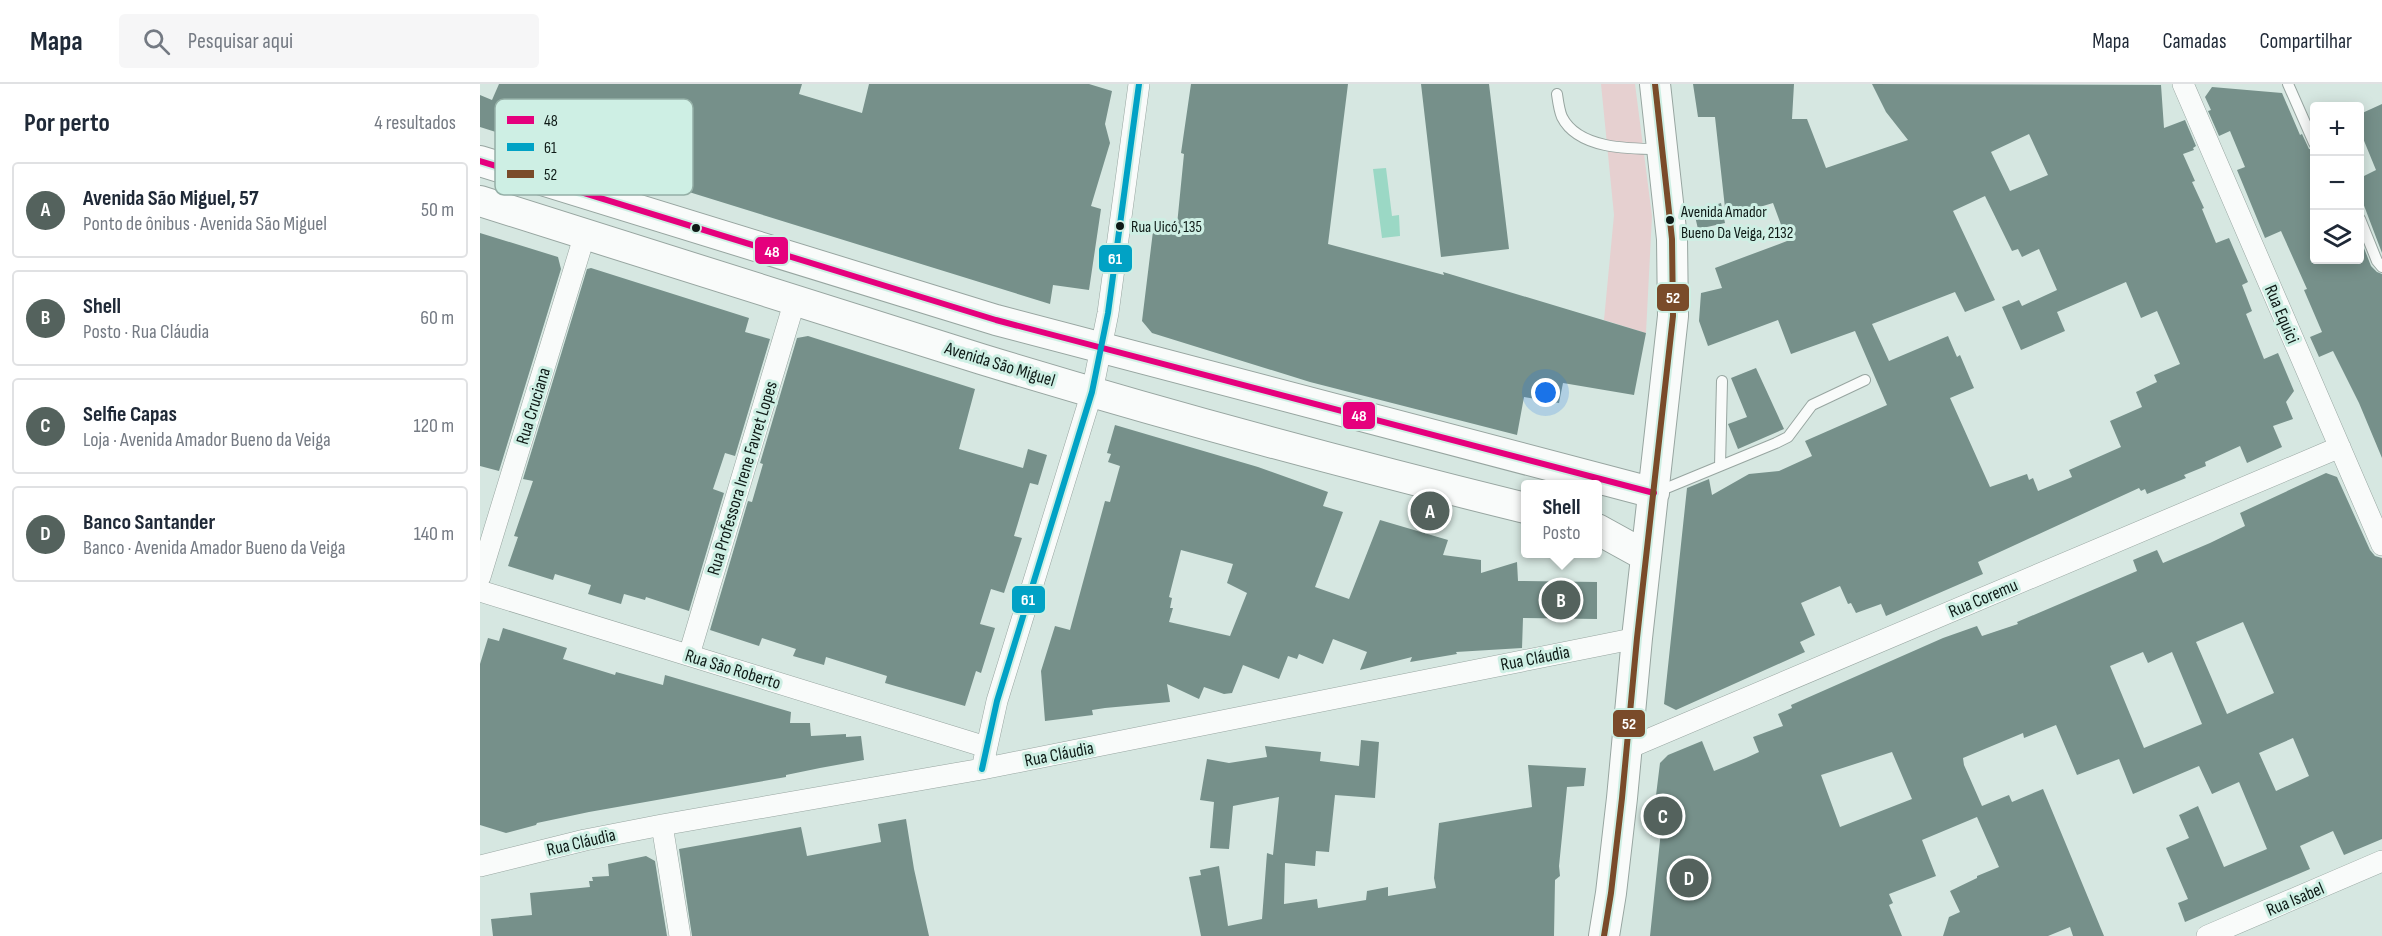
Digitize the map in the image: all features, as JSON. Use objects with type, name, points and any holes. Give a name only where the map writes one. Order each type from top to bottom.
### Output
[{"type":"main road","points":[[1604,936],[1611,893],[1673,316],[1672,239],[1655,84]]},
{"type":"main road","points":[[480,161],[495,166]]},
{"type":"main road","points":[[590,195],[996,320],[1102,347],[1563,480]]},
{"type":"main road","name":"Avenida São Miguel","points":[[480,201],[1092,392],[1521,507]]},
{"type":"main road","points":[[1602,491],[1653,506]]},
{"type":"main road","points":[[1602,522],[1653,506]]},
{"type":"main road","points":[[1602,532],[1647,556]]},
{"type":"street","points":[[982,769],[1000,690],[1092,392],[1102,347],[1139,84]]},
{"type":"street","name":"Rua Equici","points":[[2182,84],[2382,545]]},
{"type":"street","name":"Rua Cruciana","points":[[480,577],[585,234]]},
{"type":"street","name":"Rua Professora Irene Favret Lopes","points":[[689,655],[795,300]]},
{"type":"street","name":"Rua Coremu","points":[[1626,749],[2340,447]]},
{"type":"street","name":"Rua São Roberto","points":[[480,591],[986,747]]},
{"type":"street","name":"Rua Cláudia","points":[[480,866],[585,840],[982,769],[1637,638]]},
{"type":"street","points":[[662,825],[680,936]]},
{"type":"street","name":"Rua Isabel","points":[[2207,936],[2257,927],[2382,861]]},
{"type":"lane","points":[[2288,84],[2310,134]]},
{"type":"lane","points":[[1557,94],[1563,118],[1579,134],[1596,142],[1632,149],[1663,149]]},
{"type":"lane","points":[[2364,229],[2377,261],[2382,267]]},
{"type":"lane","points":[[1653,506],[1720,466],[1788,436],[1812,405],[1865,380]]},
{"type":"lane","points":[[1720,466],[1722,381]]},
{"type":"shaded area","points":[[1601,84],[1635,84],[1652,216],[1646,333],[1604,320],[1614,215]]},
{"type":"shaded area","points":[[1386,168],[1392,216],[1399,215],[1400,236],[1382,238],[1373,169]]},
{"type":"building","points":[[499,84],[802,84],[799,94],[862,113],[869,84],[1089,84],[1112,91],[1105,124],[1110,143],[1091,206],[1101,209],[1089,290],[1053,285],[1050,304],[693,193],[693,99],[495,99],[495,132],[480,127],[480,95],[492,100]]},
{"type":"building","points":[[1191,84],[1348,84],[1328,244],[1444,275],[1443,272],[1646,333],[1634,395],[1563,383],[1559,403],[1524,397],[1517,435],[1310,382],[1152,333],[1142,321],[1154,223],[1177,225],[1184,154],[1181,153]]},
{"type":"building","points":[[1421,84],[1489,84],[1509,249],[1441,257]]},
{"type":"building","points":[[1693,84],[1794,84],[1792,119],[1807,119],[1826,168],[1908,140],[1886,112],[1872,84],[2161,85],[2164,128],[2185,120],[2196,146],[2194,150],[2183,154],[2195,181],[2192,182],[2216,243],[2229,238],[2248,282],[2242,285],[2252,311],[2246,314],[2264,359],[2278,353],[2294,391],[2286,402],[2293,419],[2273,426],[2282,447],[2247,463],[2240,446],[2205,462],[2206,466],[2184,475],[2186,478],[2147,494],[2145,489],[2141,491],[2139,488],[1978,562],[1983,574],[1886,616],[1881,604],[1856,613],[1851,603],[1848,604],[1840,586],[1801,603],[1815,635],[1800,642],[1805,652],[1676,710],[1664,704],[1687,488],[1709,479],[1712,495],[1749,474],[1779,471],[1812,456],[1805,441],[1887,405],[1855,331],[1791,354],[1778,320],[1708,346],[1699,321],[1701,293],[1722,288],[1715,268],[1787,241],[1773,203],[1726,217],[1715,117],[1698,117]],"holes":[[[2029,134],[2048,175],[2010,191],[1991,152]],[[1985,196],[2012,251],[2018,249],[2022,257],[2039,249],[2057,290],[2022,306],[2019,300],[2002,307],[2021,350],[2065,331],[2057,312],[2126,282],[2141,318],[2157,311],[2180,364],[2154,375],[2157,382],[2136,392],[2142,407],[2110,421],[2121,447],[2069,470],[2072,477],[2038,491],[2033,478],[2029,480],[2027,474],[1990,487],[1950,398],[1974,388],[1960,355],[1957,357],[1948,336],[1889,361],[1872,324],[1955,292],[1965,312],[1995,300],[1953,211]]]},
{"type":"building","points":[[2212,87],[2282,93],[2300,135],[2302,134],[2310,149],[2310,264],[2364,264],[2364,248],[2371,266],[2382,274],[2382,458],[2359,403],[2333,351],[2319,357],[2310,337],[2322,332],[2304,290],[2307,289],[2281,231],[2265,238],[2237,170],[2245,167],[2230,131],[2219,136],[2208,111],[2211,110],[2205,97]]},
{"type":"building","points":[[2382,104],[2382,253],[2364,206],[2364,176],[2376,170],[2364,141],[2364,112]]},
{"type":"building","points":[[1721,203],[1725,223],[1698,229],[1694,212]]},
{"type":"building","points":[[480,233],[558,257],[561,269],[499,471],[480,466]]},
{"type":"building","points":[[591,268],[749,318],[745,332],[770,339],[735,456],[725,453],[713,489],[724,493],[689,611],[646,597],[645,600],[624,594],[621,604],[588,594],[591,585],[555,574],[553,580],[508,566],[518,537],[514,536],[533,481],[523,479],[587,269]]},
{"type":"building","points":[[808,336],[975,389],[959,449],[1023,468],[1028,449],[1047,455],[1038,485],[1030,483],[1014,536],[1022,538],[1004,593],[991,589],[980,624],[995,628],[981,673],[976,671],[965,706],[885,683],[887,676],[826,657],[824,665],[793,656],[796,649],[762,638],[759,646],[710,630],[748,501],[752,502],[763,464],[760,463],[797,338]]},
{"type":"building","points":[[1756,368],[1784,429],[1738,449],[1728,424],[1747,417],[1731,378]]},
{"type":"building","points":[[1115,425],[1258,467],[1328,492],[1323,506],[1343,512],[1315,587],[1349,599],[1380,520],[1448,540],[1443,555],[1481,560],[1481,573],[1517,562],[1518,581],[1597,582],[1597,619],[1523,618],[1522,648],[1456,652],[1457,654],[1410,662],[1412,657],[1360,670],[1367,652],[1333,639],[1323,664],[1299,654],[1297,659],[1288,656],[1279,679],[1243,665],[1232,693],[1224,694],[1204,687],[1199,699],[1167,684],[1170,702],[1105,708],[1092,710],[1093,715],[1045,721],[1041,671],[1055,626],[1070,630],[1105,501],[1110,502],[1120,466],[1108,462],[1111,454],[1107,453]],"holes":[[[1181,550],[1233,564],[1227,583],[1247,593],[1230,636],[1169,622],[1173,608],[1170,608],[1172,598],[1169,597]]]},
{"type":"building","points":[[2326,473],[2337,477],[2370,550],[2375,556],[2382,558],[2382,839],[2344,855],[2333,831],[2300,846],[2310,869],[2185,922],[2178,903],[2188,899],[2166,848],[2189,838],[2179,815],[2198,806],[2224,867],[2267,849],[2239,782],[2212,794],[2199,766],[2133,794],[2119,759],[2077,775],[2056,725],[2024,738],[2023,733],[1963,758],[1964,765],[1982,806],[2009,795],[2012,802],[2043,789],[2104,936],[2073,936],[2070,927],[2048,936],[1943,936],[1949,917],[1960,912],[1950,891],[1999,867],[1977,817],[1922,840],[1936,876],[1889,894],[1893,903],[1889,905],[1902,936],[1650,936],[1661,831],[1651,836],[1660,763],[1668,755],[1702,741],[1714,771],[1746,758],[1759,752],[1753,737],[1783,726],[1778,714],[1792,708],[1791,705],[1943,638],[1977,626],[1982,636],[2018,624],[2017,622],[2137,571],[2133,560],[2157,550],[2163,563],[2210,543],[2245,526],[2240,513]],"holes":[[[2243,622],[2274,693],[2227,714],[2196,642]],[[2143,652],[2148,663],[2172,652],[2202,724],[2144,748],[2110,666]],[[2293,738],[2309,776],[2276,791],[2259,753]],[[1892,752],[1912,799],[1840,827],[1821,775]]]},
{"type":"building","points":[[503,628],[567,648],[563,659],[615,675],[616,672],[663,685],[665,675],[791,712],[790,723],[810,723],[811,736],[846,734],[846,737],[861,736],[864,760],[786,775],[786,777],[589,812],[537,823],[506,833],[480,825],[480,664],[488,638],[499,641]]},
{"type":"building","points":[[1361,740],[1379,742],[1375,798],[1335,795],[1329,852],[1316,851],[1315,866],[1285,863],[1284,904],[1317,899],[1318,908],[1366,900],[1367,891],[1388,887],[1388,896],[1436,888],[1434,878],[1439,823],[1532,807],[1528,765],[1586,768],[1584,786],[1567,787],[1560,876],[1555,880],[1554,936],[1201,936],[1189,877],[1201,875],[1200,870],[1219,866],[1228,926],[1262,919],[1267,853],[1273,855],[1279,797],[1233,806],[1229,849],[1210,848],[1214,802],[1200,800],[1207,759],[1229,763],[1267,757],[1265,746],[1321,752],[1320,761],[1359,766]]},
{"type":"building","points":[[906,819],[929,936],[692,936],[679,849],[801,827],[807,856],[881,842],[878,824]]},
{"type":"building","points":[[646,856],[655,861],[667,936],[493,936],[491,919],[532,915],[530,893],[590,887],[589,881],[593,881],[592,877],[609,876],[608,864]]},
{"type":"transit line","name":"61","points":[[982,769],[997,701],[1092,392],[1108,313],[1139,84]]},
{"type":"transit line","name":"52","points":[[1604,936],[1622,798],[1637,638],[1673,316],[1672,239],[1655,84]]},
{"type":"transit line","name":"48","points":[[480,161],[495,166]]},
{"type":"transit line","name":"48","points":[[590,195],[996,320],[1654,493]]},
{"type":"place","name":"Avenida Amador Bueno Da Veiga, 2132","points":[[1670,220]]},
{"type":"place","name":"Rua Uicó, 135","points":[[1120,226]]},
{"type":"place","name":"Avenida São Miguel, 57","points":[[1430,511]]},
{"type":"place","name":"Shell","points":[[1561,600]]},
{"type":"place","name":"Selfie Capas","points":[[1663,816]]},
{"type":"place","name":"Banco Santander","points":[[1689,878]]}]
